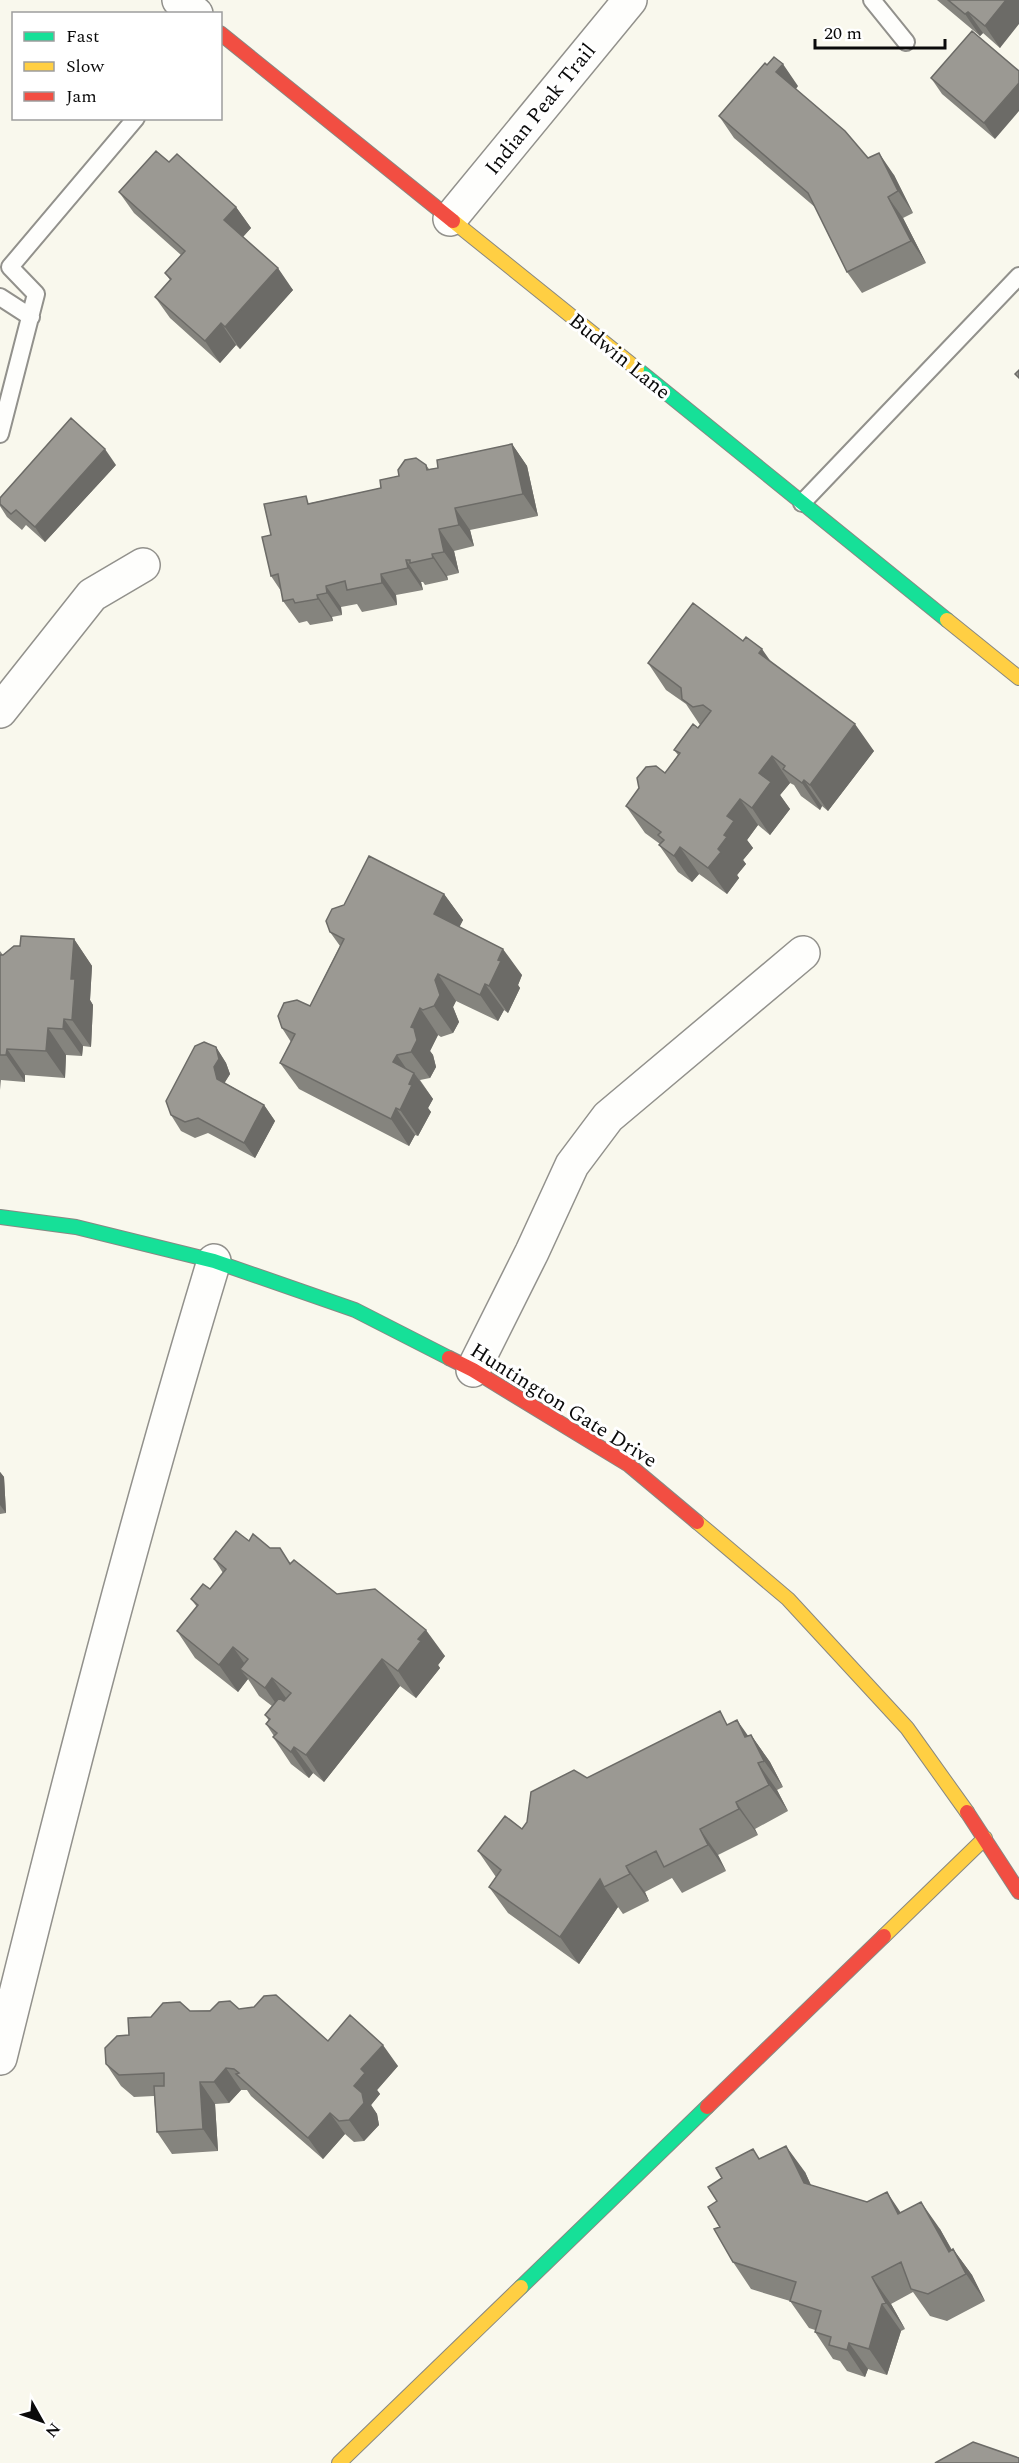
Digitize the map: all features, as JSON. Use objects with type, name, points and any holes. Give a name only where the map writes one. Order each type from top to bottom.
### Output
[{"type":"street","points":[[179,0],[194,12]]},
{"type":"street","name":"Indian Peak Trail","points":[[450,219],[630,0]]},
{"type":"street","name":"Budwin Lane","points":[[222,35],[1019,678]]},
{"type":"street","points":[[0,711],[92,595],[143,565]]},
{"type":"street","points":[[473,1370],[532,1252],[572,1165],[608,1117],[803,953]]},
{"type":"street","name":"Huntington Gate Drive","points":[[0,1216],[76,1227],[214,1261],[355,1310],[473,1370],[628,1465],[788,1599],[907,1728],[985,1838],[1019,1892]]},
{"type":"street","points":[[0,2058],[72,1767],[178,1379],[214,1261]]},
{"type":"street","points":[[339,2463],[985,1838]]},
{"type":"lane","points":[[873,0],[906,42]]},
{"type":"lane","points":[[0,434],[36,294],[10,267],[134,120]]},
{"type":"lane","points":[[802,503],[1019,276]]},
{"type":"lane","points":[[0,297],[31,317]]},
{"type":"building","points":[[948,0],[1006,0],[985,26]]},
{"type":"building","points":[[972,31],[1019,71],[1019,83],[984,123],[931,78]]},
{"type":"building","points":[[774,57],[783,64],[776,72],[845,131],[868,158],[879,153],[898,191],[888,197],[911,241],[847,272],[808,193],[719,116],[765,63],[767,65]]},
{"type":"building","points":[[156,151],[169,162],[177,154],[236,207],[224,220],[278,268],[225,327],[221,323],[205,341],[155,297],[171,279],[165,273],[185,251],[119,192]]},
{"type":"building","points":[[71,418],[105,449],[35,527],[16,510],[11,514],[0,504],[0,498]]},
{"type":"building","points":[[512,444],[523,494],[455,508],[459,525],[439,529],[444,552],[432,554],[433,558],[410,563],[410,560],[406,560],[408,568],[381,574],[382,583],[347,590],[345,581],[326,586],[327,593],[317,595],[318,599],[295,603],[293,599],[283,601],[278,574],[271,576],[262,537],[271,535],[264,504],[306,496],[308,504],[381,488],[380,480],[399,476],[398,470],[405,460],[416,458],[426,465],[427,470],[438,468],[437,460]]},
{"type":"building","points":[[693,603],[743,641],[746,637],[762,649],[759,653],[855,724],[810,785],[804,780],[802,783],[783,769],[785,766],[772,756],[759,773],[771,782],[752,808],[740,799],[727,816],[734,821],[724,835],[727,837],[718,849],[721,852],[708,868],[680,847],[674,856],[659,845],[664,840],[658,835],[661,832],[626,806],[639,788],[637,778],[646,767],[656,766],[665,773],[680,753],[674,750],[693,724],[698,728],[711,711],[703,705],[693,707],[682,699],[681,688],[648,663]]},
{"type":"building","points":[[369,856],[444,894],[434,914],[503,949],[498,960],[501,961],[489,986],[485,984],[480,995],[438,974],[435,980],[440,995],[434,1006],[423,1010],[420,1008],[411,1027],[414,1028],[417,1040],[411,1052],[397,1055],[393,1062],[414,1073],[409,1084],[412,1085],[400,1110],[396,1108],[391,1119],[280,1063],[295,1034],[282,1028],[278,1016],[284,1003],[297,1000],[310,1006],[344,939],[330,932],[326,921],[332,909],[344,905]]},
{"type":"building","points":[[21,936],[74,939],[71,979],[75,979],[72,1020],[64,1019],[63,1029],[48,1028],[46,1051],[7,1049],[6,1055],[0,1055],[0,955],[14,946],[20,946]]},
{"type":"building","points":[[204,1042],[216,1047],[219,1059],[214,1067],[217,1079],[264,1105],[244,1143],[198,1118],[185,1122],[171,1115],[166,1101],[195,1046]]},
{"type":"building","points":[[236,1531],[249,1541],[253,1534],[270,1548],[280,1548],[290,1564],[294,1560],[337,1594],[375,1589],[426,1630],[418,1639],[421,1641],[398,1671],[382,1659],[306,1755],[294,1747],[291,1752],[273,1737],[277,1733],[266,1724],[270,1719],[265,1715],[279,1698],[284,1701],[291,1693],[272,1678],[265,1688],[240,1669],[248,1659],[233,1647],[219,1665],[177,1631],[198,1605],[191,1599],[203,1584],[210,1589],[226,1569],[214,1559]]},
{"type":"building","points":[[720,1711],[727,1725],[737,1720],[745,1737],[751,1735],[764,1761],[758,1763],[769,1785],[736,1802],[739,1809],[700,1829],[708,1845],[664,1867],[656,1851],[626,1866],[630,1874],[604,1887],[600,1879],[560,1937],[489,1887],[501,1870],[478,1851],[505,1816],[522,1829],[527,1822],[531,1792],[574,1770],[587,1778]]},
{"type":"building","points":[[276,1995],[328,2041],[350,2015],[383,2045],[361,2069],[365,2073],[354,2086],[362,2093],[364,2103],[349,2120],[339,2121],[330,2113],[308,2138],[236,2074],[239,2073],[234,2069],[226,2068],[214,2082],[200,2082],[203,2129],[157,2132],[154,2086],[164,2086],[164,2073],[119,2075],[106,2064],[105,2048],[117,2036],[129,2035],[128,2018],[151,2017],[163,2003],[180,2002],[190,2011],[210,2011],[219,2002],[230,2001],[239,2009],[254,2007],[264,1996]]},
{"type":"building","points":[[786,2146],[804,2183],[867,2202],[887,2192],[898,2214],[921,2202],[949,2252],[953,2249],[966,2274],[928,2294],[911,2289],[901,2262],[872,2277],[886,2303],[882,2304],[869,2349],[849,2343],[847,2350],[829,2345],[831,2337],[815,2332],[821,2311],[790,2301],[796,2282],[733,2262],[714,2229],[720,2227],[708,2207],[717,2201],[708,2187],[722,2178],[716,2168],[753,2149],[759,2159]]},
{"type":"building","points":[[973,2442],[1019,2458],[1019,2463],[935,2463]]},
{"type":"traffic: fast","points":[[637,369],[947,620]]},
{"type":"traffic: fast","points":[[0,1217],[76,1227],[214,1261],[355,1310],[449,1358]]},
{"type":"traffic: fast","points":[[521,2287],[707,2107]]},
{"type":"traffic: slow","points":[[453,221],[637,369]]},
{"type":"traffic: slow","points":[[947,620],[1019,678]]},
{"type":"traffic: slow","points":[[697,1522],[788,1599],[907,1728],[967,1812]]},
{"type":"traffic: slow","points":[[884,1936],[985,1838]]},
{"type":"traffic: slow","points":[[339,2463],[521,2287]]},
{"type":"traffic: jam","points":[[222,35],[453,221]]},
{"type":"traffic: jam","points":[[449,1358],[473,1370],[629,1465],[697,1522]]},
{"type":"traffic: jam","points":[[967,1812],[1019,1892]]},
{"type":"traffic: jam","points":[[707,2107],[884,1936]]}]
